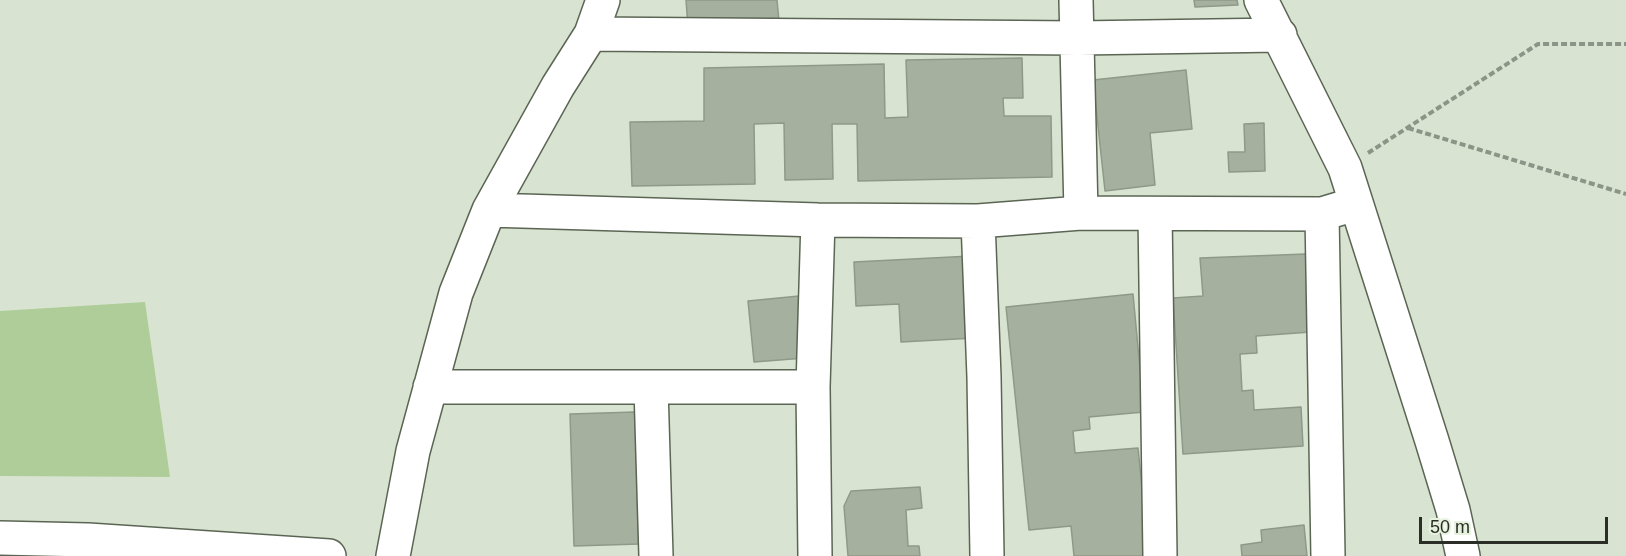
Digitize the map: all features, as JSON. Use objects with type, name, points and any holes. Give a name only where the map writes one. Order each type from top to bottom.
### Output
[{"type":"street","points":[[393,556],[413,452],[456,293],[489,210],[558,86],[591,34],[603,0]]},
{"type":"street","points":[[1076,0],[1081,213]]},
{"type":"street","points":[[1261,0],[1345,168],[1453,510],[1463,556]]},
{"type":"street","points":[[591,34],[1078,38],[1280,34]]},
{"type":"street","points":[[489,210],[818,220],[978,221],[1081,213],[1322,214],[1355,204]]},
{"type":"street","points":[[1155,214],[1160,556]]},
{"type":"street","points":[[1322,214],[1328,556]]},
{"type":"street","points":[[815,556],[813,387],[818,220]]},
{"type":"street","points":[[978,221],[984,377],[987,556]]},
{"type":"street","points":[[430,387],[813,387]]},
{"type":"street","points":[[651,388],[656,556]]},
{"type":"street","points":[[0,538],[88,540],[329,556]]},
{"type":"path","points":[[1345,168],[1538,44],[1626,44]]},
{"type":"path","points":[[1407,128],[1626,194]]},
{"type":"green space","points":[[145,302],[170,477],[0,476],[0,311]]},
{"type":"building","points":[[686,0],[777,0],[779,21],[688,27]]},
{"type":"building","points":[[1194,0],[1237,0],[1238,5],[1195,7]]},
{"type":"building","points":[[1022,58],[1023,98],[1003,98],[1004,116],[1051,116],[1052,177],[858,181],[857,124],[832,124],[833,179],[785,180],[784,123],[754,124],[755,184],[632,186],[630,122],[704,121],[704,68],[884,64],[885,118],[908,117],[906,60]]},
{"type":"building","points":[[1186,70],[1192,129],[1150,133],[1155,185],[1105,191],[1093,80]]},
{"type":"building","points":[[1264,123],[1265,171],[1229,172],[1228,152],[1245,152],[1244,124]]},
{"type":"building","points":[[1306,254],[1311,332],[1256,336],[1257,353],[1240,354],[1242,391],[1253,390],[1254,410],[1301,407],[1303,446],[1183,454],[1173,298],[1203,296],[1200,258]]},
{"type":"building","points":[[971,256],[975,338],[901,342],[899,304],[856,306],[854,262]]},
{"type":"building","points":[[1133,294],[1144,412],[1089,417],[1090,429],[1073,431],[1075,453],[1138,448],[1149,556],[1074,556],[1071,526],[1029,530],[1006,307]]},
{"type":"building","points":[[799,296],[805,358],[754,362],[748,301]]},
{"type":"building","points":[[635,412],[639,544],[574,546],[570,414]]},
{"type":"building","points":[[920,487],[922,508],[906,510],[908,546],[919,546],[920,556],[848,556],[844,506],[851,491]]},
{"type":"building","points":[[1304,525],[1307,556],[1242,556],[1241,545],[1262,542],[1261,530]]}]
